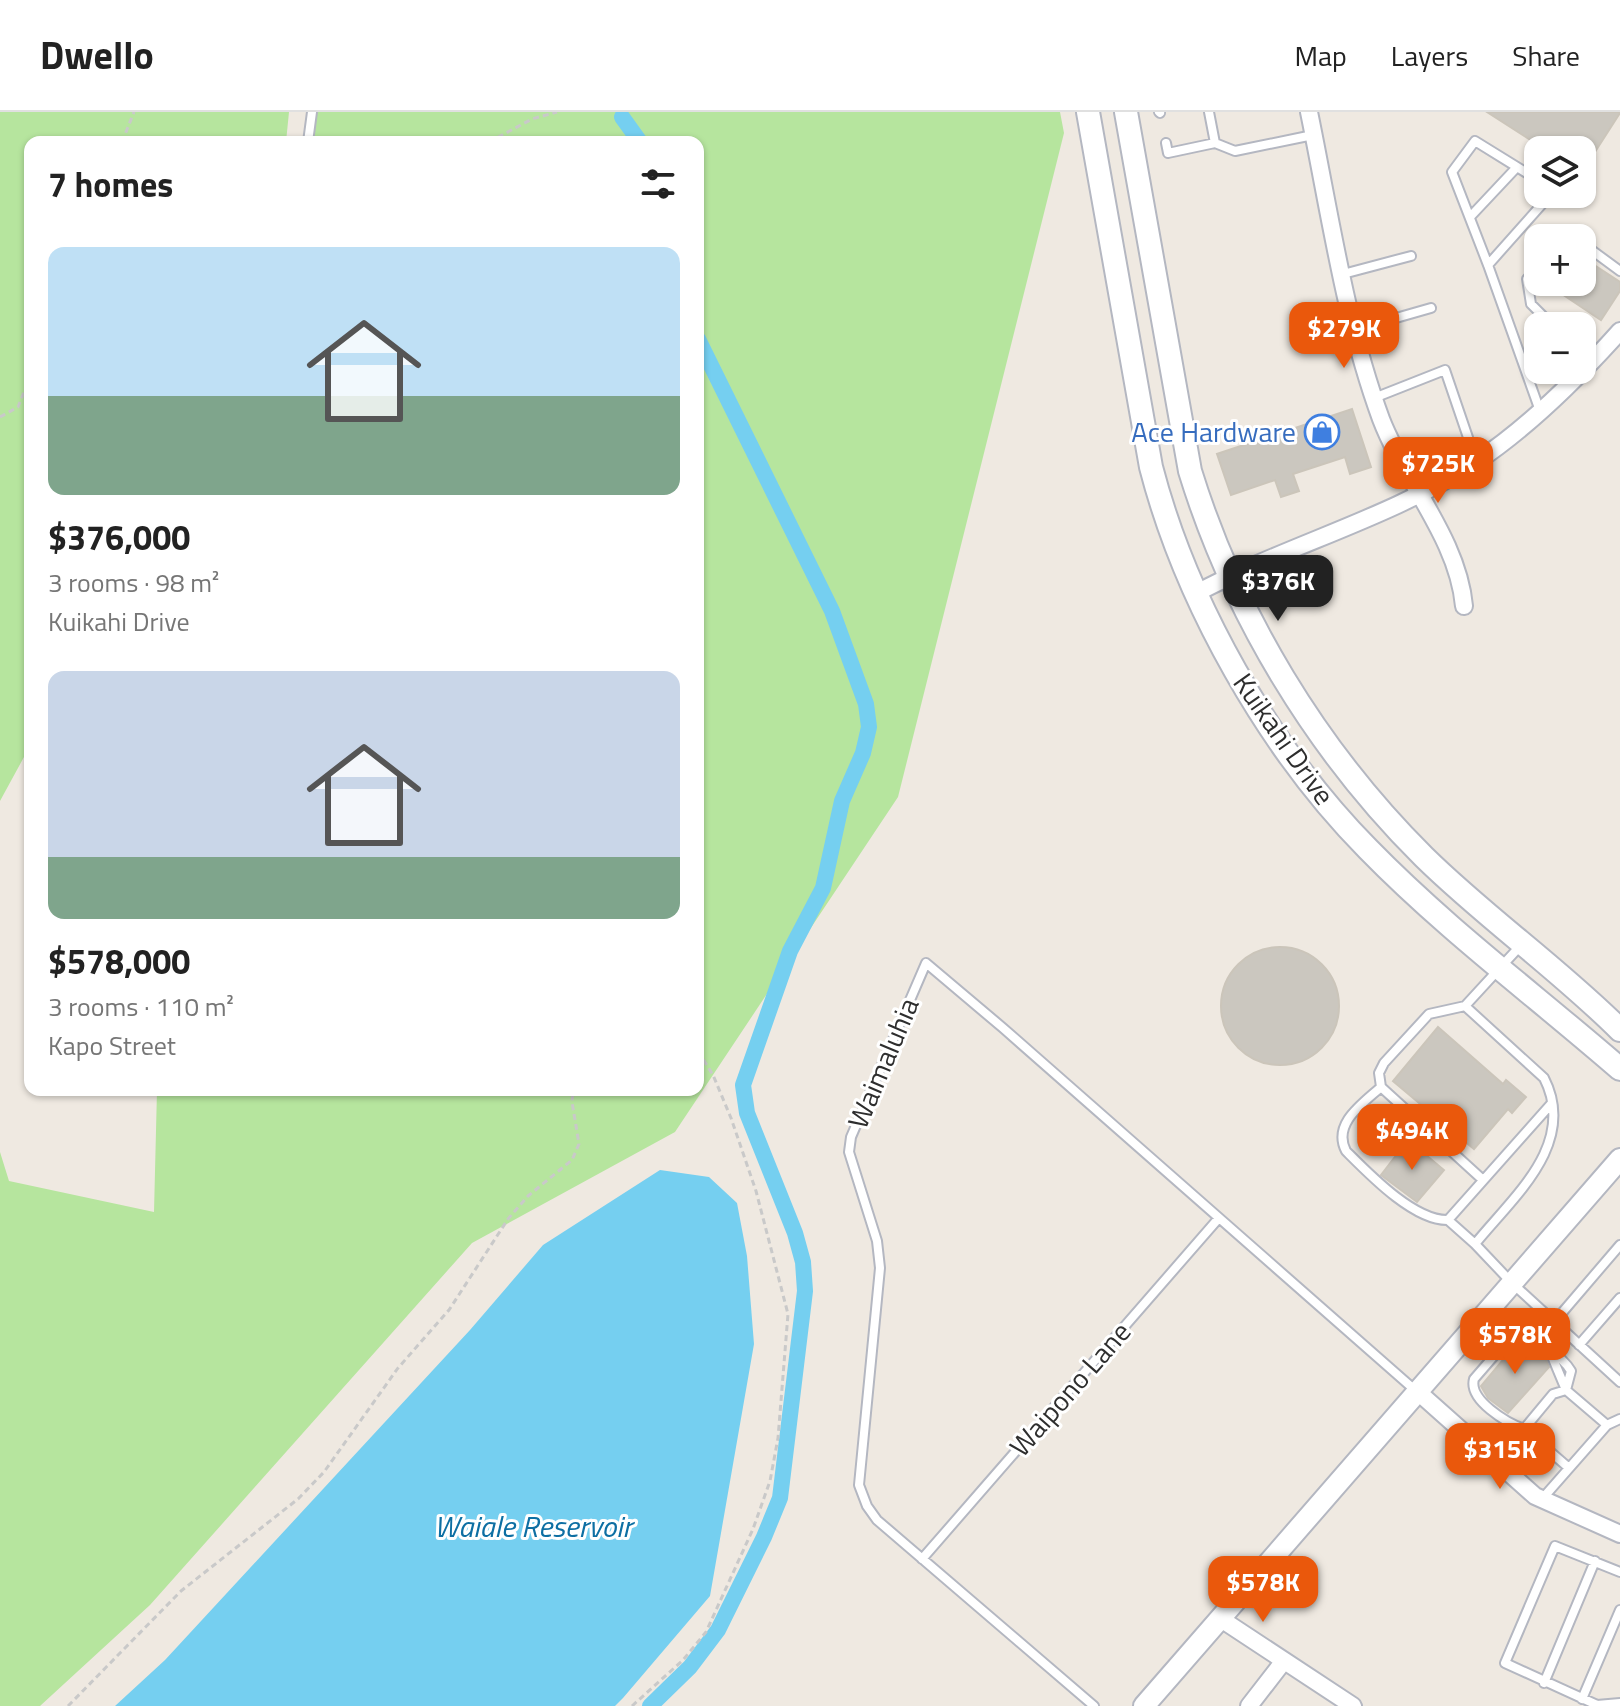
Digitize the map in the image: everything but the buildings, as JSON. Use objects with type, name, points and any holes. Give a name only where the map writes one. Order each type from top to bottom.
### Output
[{"type":"main road","name":"Kuikahi Drive","points":[[1088,112],[1151,467],[1164,516],[1195,594],[1244,684],[1326,803],[1367,849],[1433,911],[1620,1069]]},
{"type":"main road","name":"Kuikahi Drive","points":[[1126,112],[1187,458],[1207,524],[1229,576],[1271,657],[1364,789],[1424,857],[1620,1030]]},
{"type":"street","points":[[1309,112],[1354,330],[1374,398],[1402,468],[1419,493],[1457,566],[1464,606]]},
{"type":"street","points":[[1596,351],[1620,331]]},
{"type":"street","points":[[1195,594],[1229,576],[1381,512],[1476,462],[1540,412],[1565,384]]},
{"type":"street","points":[[1144,1706],[1620,1159]]},
{"type":"street","points":[[1417,1391],[1542,1499],[1620,1534]]},
{"type":"street","points":[[1221,1619],[1353,1706]]},
{"type":"street","points":[[1249,1706],[1283,1662]]},
{"type":"lane","points":[[309,136],[312,112]]},
{"type":"lane","points":[[1209,112],[1215,143]]},
{"type":"lane","points":[[1166,143],[1168,153],[1186,144],[1215,143],[1235,151],[1314,135]]},
{"type":"lane","points":[[1524,171],[1475,141],[1452,172],[1540,412]]},
{"type":"lane","points":[[1470,217],[1517,167]]},
{"type":"lane","points":[[1488,265],[1539,208]]},
{"type":"lane","points":[[1596,253],[1620,271]]},
{"type":"lane","points":[[1343,274],[1411,256]]},
{"type":"lane","points":[[1354,330],[1431,308]]},
{"type":"lane","points":[[1374,398],[1445,370],[1476,462]]},
{"type":"lane","points":[[1483,1180],[1381,1087],[1379,1073],[1420,1022],[1437,1011],[1465,1006],[1522,943]]},
{"type":"lane","name":"Waimaluhia","points":[[1094,1706],[877,1520],[867,1506],[859,1485],[880,1268],[877,1241],[849,1152],[851,1137],[926,963],[1417,1391]]},
{"type":"lane","points":[[1465,1006],[1544,1078],[1552,1094],[1551,1138],[1546,1156],[1475,1244]]},
{"type":"lane","points":[[1381,1087],[1358,1108],[1342,1129],[1341,1141],[1346,1151],[1414,1211],[1436,1221],[1448,1220],[1552,1103]]},
{"type":"lane","points":[[1369,1144],[1402,1107]]},
{"type":"lane","name":"Waipono Lane","points":[[922,1559],[1218,1219]]},
{"type":"lane","points":[[1448,1220],[1620,1382]]},
{"type":"lane","points":[[1555,1321],[1620,1245]]},
{"type":"lane","points":[[1579,1345],[1620,1298]]},
{"type":"lane","points":[[1566,1390],[1571,1371],[1564,1360],[1550,1354],[1530,1336],[1513,1334],[1474,1379],[1472,1386],[1476,1394],[1510,1424],[1524,1429],[1569,1468]]},
{"type":"lane","points":[[1566,1390],[1607,1425]]},
{"type":"lane","points":[[1524,1429],[1553,1394],[1566,1390]]},
{"type":"lane","points":[[1542,1499],[1607,1425],[1620,1419]]},
{"type":"lane","points":[[1620,1572],[1555,1546],[1505,1656],[1509,1668],[1582,1699],[1597,1705],[1620,1703]]},
{"type":"lane","points":[[1544,1683],[1595,1561]]},
{"type":"lane","points":[[1582,1699],[1620,1610]]},
{"type":"path","points":[[124,136],[134,112]]},
{"type":"path","points":[[500,136],[532,119],[557,112]]},
{"type":"path","points":[[0,417],[18,407],[24,392]]},
{"type":"path","points":[[632,1706],[683,1660],[706,1632],[753,1529],[770,1481],[778,1438],[788,1314],[756,1191],[731,1118],[704,1061]]},
{"type":"path","points":[[68,1706],[181,1591],[298,1499],[324,1472],[398,1368],[449,1310],[508,1219],[528,1196],[572,1160],[579,1144],[574,1096]]},
{"type":"green space","points":[[0,112],[289,112],[287,136],[24,136],[24,757],[0,801]]},
{"type":"green space","points":[[313,112],[1060,112],[1064,133],[898,797],[704,1088],[704,136],[309,136]]},
{"type":"green space","points":[[157,1096],[699,1096],[675,1132],[472,1243],[150,1605],[40,1706],[0,1706],[0,1152],[9,1181],[154,1212]]},
{"type":"water","name":"Waiale Reservoir","points":[[660,1170],[709,1177],[737,1203],[747,1256],[754,1344],[710,1596],[615,1706],[115,1706],[165,1660],[470,1330],[543,1245]]},
{"type":"waterway","points":[[622,117],[636,136]]},
{"type":"waterway","points":[[650,1706],[690,1667],[718,1630],[780,1498],[805,1291],[803,1262],[795,1233],[747,1113],[743,1085],[790,951],[823,888],[842,801],[863,753],[869,727],[866,704],[832,611],[704,351]]},
{"type":"place","name":"Ace Hardware","points":[[1322,432]]}]
